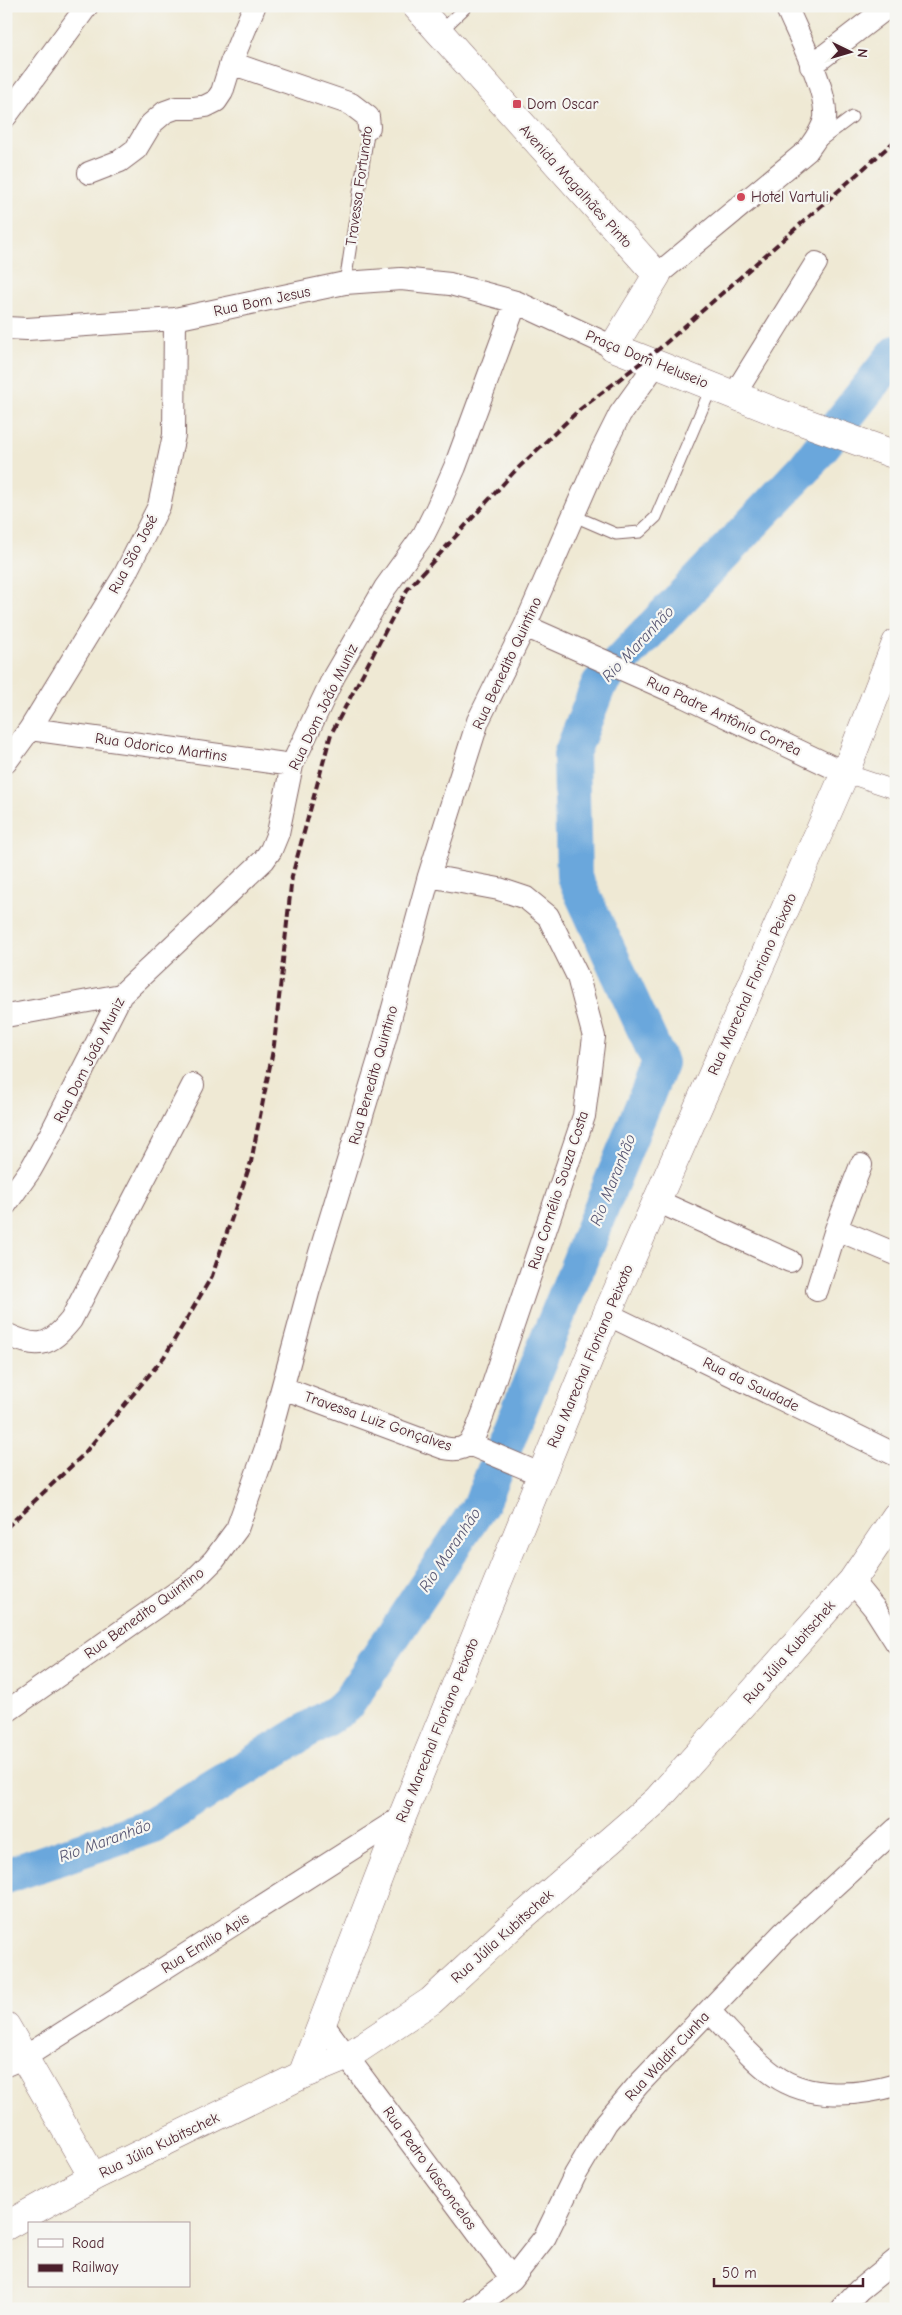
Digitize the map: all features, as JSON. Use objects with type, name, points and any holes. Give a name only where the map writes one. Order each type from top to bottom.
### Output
[{"type":"main road","name":"Avenida Magalhães Pinto","points":[[416,6],[657,275]]},
{"type":"main road","points":[[613,347],[657,275]]},
{"type":"main road","name":"Praça Dom Heluseio","points":[[613,347],[779,413],[893,454]]},
{"type":"main road","name":"Rua Marechal Floriano Peixoto","points":[[302,2075],[402,1817],[532,1471],[607,1314],[657,1201],[845,773],[896,643]]},
{"type":"main road","name":"Rua Júlia Kubitschek","points":[[6,2226],[92,2177],[302,2075],[348,2056],[431,2001],[515,1923],[657,1800],[852,1581],[896,1516]]},
{"type":"main road","points":[[6,2026],[15,2061],[92,2177]]},
{"type":"street","points":[[6,116],[87,6]]},
{"type":"street","points":[[657,275],[807,151],[819,134],[825,119],[822,94],[786,6]]},
{"type":"street","points":[[811,66],[889,6]]},
{"type":"street","points":[[89,173],[120,161],[136,149],[151,124],[165,112],[176,108],[206,106],[216,101],[222,92],[253,7]]},
{"type":"street","name":"Travessa Fortunato","points":[[231,63],[351,104],[368,117],[369,127]]},
{"type":"street","points":[[723,390],[816,264]]},
{"type":"street","name":"Rua Bom Jesus","points":[[6,328],[26,329],[175,319],[345,284],[401,279],[440,283],[516,302]]},
{"type":"street","name":"Praça Dom Heluseio","points":[[516,302],[613,347]]},
{"type":"street","name":"Rua Dom João Muniz","points":[[6,1204],[50,1135],[121,995],[264,860],[271,850],[278,833],[292,765],[334,676],[385,588],[424,534],[437,508],[455,467],[516,302]]},
{"type":"street","name":"Rua São José","points":[[6,762],[30,729],[125,574],[159,506],[174,434],[175,319]]},
{"type":"street","name":"Rua Benedito Quintino","points":[[6,1712],[193,1581],[214,1560],[237,1529],[266,1448],[310,1289],[380,1056],[429,876],[478,721],[526,626],[572,515],[620,414],[656,364]]},
{"type":"street","name":"Rua Padre Antônio Corrêa","points":[[526,626],[685,697],[845,773],[896,790]]},
{"type":"street","name":"Rua Odorico Martins","points":[[30,729],[292,765]]},
{"type":"street","name":"Rua Cornélio Souza Costa","points":[[429,876],[499,889],[526,898],[548,916],[578,977],[594,1038],[584,1116],[483,1414]]},
{"type":"street","points":[[6,1016],[121,995]]},
{"type":"street","points":[[6,1334],[29,1344],[41,1344],[59,1334],[71,1320],[193,1085]]},
{"type":"street","points":[[817,1290],[836,1229],[861,1165]]},
{"type":"street","points":[[657,1201],[790,1261]]},
{"type":"street","points":[[836,1229],[896,1254]]},
{"type":"street","name":"Rua da Saudade","points":[[607,1314],[896,1455]]},
{"type":"street","name":"Travessa Luiz Gonçalves","points":[[283,1388],[444,1448],[463,1449],[469,1444],[483,1414]]},
{"type":"street","points":[[469,1444],[532,1471]]},
{"type":"street","points":[[852,1581],[875,1608],[896,1642]]},
{"type":"street","name":"Rua Emílio Apis","points":[[15,2061],[402,1817]]},
{"type":"street","name":"Rua Waldir Cunha","points":[[473,2309],[512,2279],[544,2238],[575,2175],[606,2124],[638,2086],[783,1933],[896,1829]]},
{"type":"street","points":[[709,2011],[748,2052],[775,2076],[798,2087],[824,2093],[852,2094],[893,2084]]},
{"type":"street","name":"Rua Pedro Vasconcelos","points":[[322,2023],[512,2279]]},
{"type":"street","points":[[842,2309],[859,2290],[896,2260]]},
{"type":"lane","points":[[439,33],[466,6]]},
{"type":"lane","points":[[807,151],[852,117]]},
{"type":"lane","name":"Travessa Fortunato","points":[[345,284],[369,127]]},
{"type":"lane","points":[[572,515],[616,534],[640,532],[656,517],[723,390]]},
{"type":"waterway","name":"Rio Maranhão","points":[[6,1876],[153,1825],[346,1706],[481,1504],[660,1063],[574,876],[571,755],[599,684],[804,469],[896,353]]},
{"type":"railway","points":[[6,1528],[83,1455],[164,1357],[212,1276],[251,1162],[274,1045],[292,876],[331,734],[407,590],[514,472],[578,411],[660,348],[896,140]]},
{"type":"place","name":"Dom Oscar","points":[[517,104]]},
{"type":"place","name":"Hotel Vartuli","points":[[741,197]]}]
